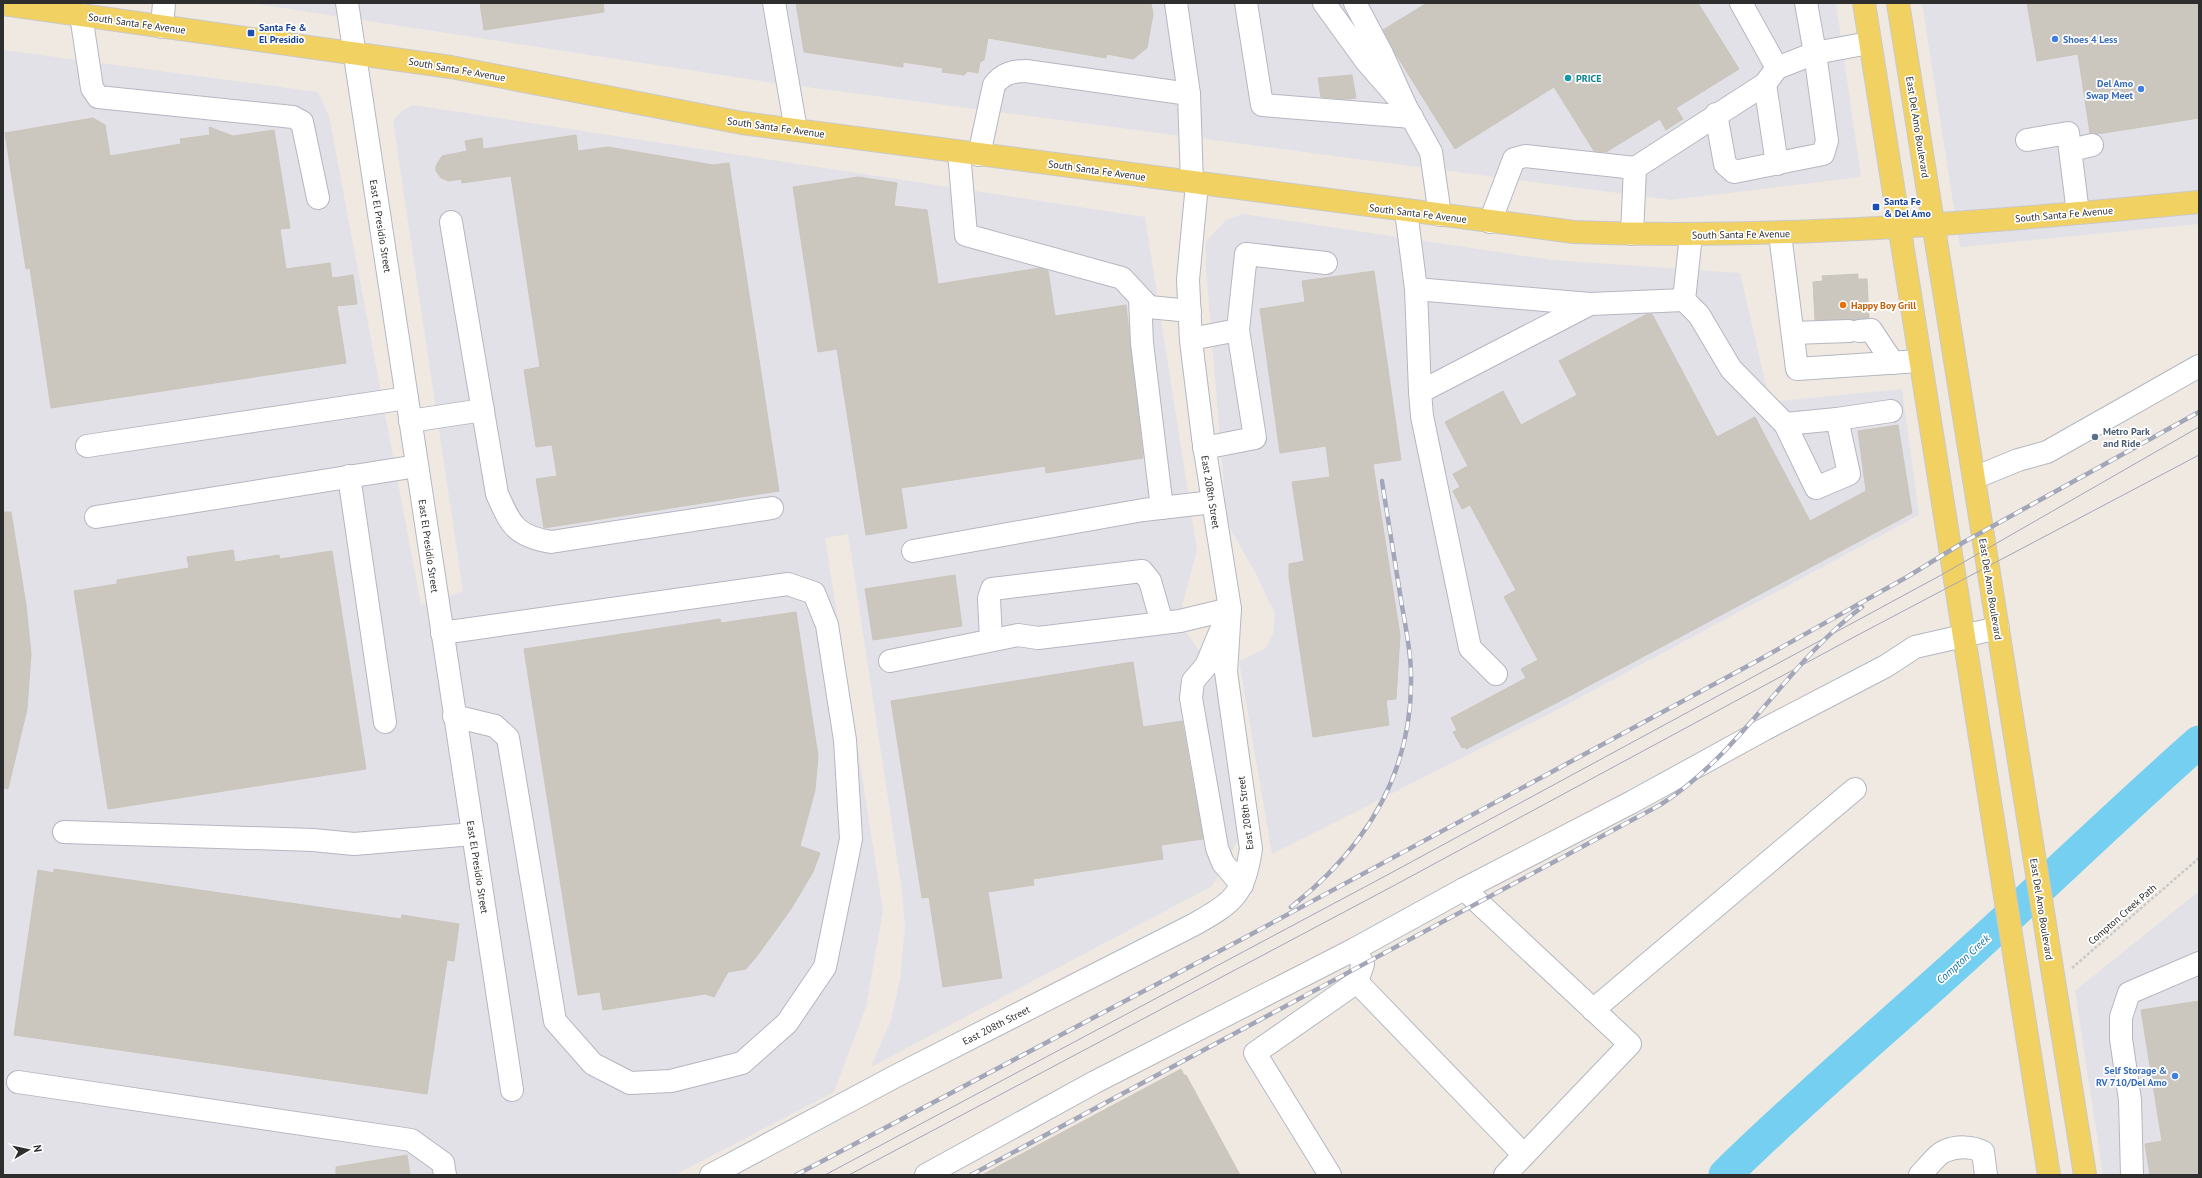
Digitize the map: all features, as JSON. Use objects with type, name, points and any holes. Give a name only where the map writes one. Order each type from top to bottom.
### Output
[{"type":"main road","points":[[1864,3],[1962,635],[2049,1175]]},
{"type":"main road","name":"East Del Amo Boulevard","points":[[1898,3],[2085,1175]]},
{"type":"main road","name":"South Santa Fe Avenue","points":[[3,4],[162,27],[355,52],[451,67],[742,123],[1440,216],[1574,232],[1691,236],[1780,234],[1898,227],[2199,202]]},
{"type":"street","points":[[162,27],[164,3]]},
{"type":"street","name":"East El Presidio Street","points":[[347,3],[454,716],[512,1090]]},
{"type":"street","points":[[774,3],[796,130]]},
{"type":"street","name":"East 208th Street","points":[[711,1175],[903,1073],[1195,924],[1222,908],[1239,892],[1248,870],[1251,849],[1226,672],[1230,609],[1204,448],[1191,339],[1188,280],[1195,183],[1189,94],[1176,3]]},
{"type":"street","points":[[1246,3],[1262,105],[1409,112]]},
{"type":"street","points":[[1324,3],[1366,61],[1409,112]]},
{"type":"street","points":[[1355,3],[1382,54],[1409,112],[1431,152],[1440,216]]},
{"type":"street","points":[[1741,3],[1771,76],[1777,164]]},
{"type":"street","points":[[1716,114],[1725,164],[1734,172],[1823,154],[1827,141],[1815,53],[1806,3]]},
{"type":"street","points":[[80,15],[92,88],[98,97],[293,117],[302,122],[318,198]]},
{"type":"street","points":[[1490,222],[1514,159],[1525,156],[1635,168],[1771,76],[1815,53],[1869,43]]},
{"type":"street","points":[[1189,94],[1026,71],[1000,77],[994,85],[969,153],[966,234],[1122,278],[1149,307],[1190,311]]},
{"type":"street","points":[[2028,140],[2068,133],[2078,213]]},
{"type":"street","points":[[2071,150],[2092,145]]},
{"type":"street","points":[[1632,234],[1635,168]]},
{"type":"street","points":[[1406,211],[1416,289],[1422,416],[1470,648],[1496,674]]},
{"type":"street","points":[[451,222],[496,494],[509,522],[531,539],[551,542],[772,508]]},
{"type":"street","points":[[1780,234],[1797,369],[1919,361]]},
{"type":"street","points":[[1684,300],[1691,236]]},
{"type":"street","points":[[1204,448],[1255,438],[1238,330],[1246,254],[1326,262]]},
{"type":"street","points":[[1416,289],[1590,304],[1684,300],[1700,314],[1731,369],[1784,424],[1816,488],[1848,474],[1837,419]]},
{"type":"street","points":[[1140,298],[1142,343],[1162,508]]},
{"type":"street","points":[[1420,392],[1590,304]]},
{"type":"street","points":[[1191,339],[1238,330]]},
{"type":"street","points":[[1793,333],[1871,330],[1893,363]]},
{"type":"street","points":[[1974,478],[2031,456],[2047,452],[2199,366]]},
{"type":"street","points":[[87,446],[407,398]]},
{"type":"street","points":[[410,421],[483,410]]},
{"type":"street","points":[[1784,424],[1837,419],[1891,411]]},
{"type":"street","points":[[96,517],[417,466]]},
{"type":"street","points":[[349,476],[385,722]]},
{"type":"street","points":[[913,551],[1162,508],[1213,502]]},
{"type":"street","points":[[991,640],[989,598],[992,589],[1142,571],[1150,581],[1162,623]]},
{"type":"street","points":[[442,633],[788,584],[814,593],[827,625],[845,740],[851,839],[825,967],[787,1023],[742,1063],[671,1081],[630,1083],[593,1064],[564,1033],[555,1021],[508,738],[495,726],[454,716]]},
{"type":"street","points":[[890,661],[1018,635],[1038,638],[1180,621],[1230,609]]},
{"type":"street","points":[[1230,609],[1206,666],[1193,681],[1191,698],[1217,848],[1223,863],[1242,885]]},
{"type":"street","points":[[926,1175],[1095,1082],[1355,949],[1464,889],[1632,802],[1763,730],[1886,666],[1916,647],[1962,635],[1998,628]]},
{"type":"street","points":[[1593,1010],[1855,788]]},
{"type":"street","points":[[64,832],[313,840],[354,844],[473,834]]},
{"type":"street","points":[[1464,889],[1630,1044],[1505,1175]]},
{"type":"street","points":[[1330,1175],[1255,1053],[1358,982],[1363,964],[1355,949]]},
{"type":"street","points":[[2132,1175],[2130,1100],[2121,1039],[2121,1017],[2129,993],[2199,964]]},
{"type":"street","points":[[1358,982],[1524,1155]]},
{"type":"street","points":[[18,1082],[411,1140],[443,1163],[444,1175]]},
{"type":"street","points":[[1920,1175],[1944,1151],[1967,1147],[1975,1148],[1983,1152],[1986,1175]]},
{"type":"path","name":"Compton Creek Path","points":[[2053,977],[2074,966],[2199,858]]},
{"type":"shaded area","points":[[250,3],[1836,3],[1861,177],[1671,200],[761,81]]},
{"type":"shaded area","points":[[1922,3],[2199,3],[2199,224],[1960,247]]},
{"type":"shaded area","points":[[3,50],[318,92],[329,116],[421,605],[463,591],[393,121],[402,111],[413,105],[1145,217],[1197,550],[1182,606],[1186,632],[1200,652],[1215,658],[1241,835],[1212,886],[871,1067],[891,1020],[900,980],[905,927],[902,891],[848,534],[825,538],[883,911],[866,1007],[834,1092],[675,1175],[3,1175]]},
{"type":"shaded area","points":[[1243,214],[1552,260],[1740,273],[1768,394],[1779,401],[1902,389],[1919,515],[1553,712],[1272,854],[1239,661],[1265,649],[1273,634],[1275,614],[1256,574],[1227,523],[1206,270],[1206,241],[1226,220]]},
{"type":"shaded area","points":[[2199,891],[2199,1175],[2103,1175],[2075,991]]},
{"type":"building","points":[[480,3],[603,3],[604,12],[484,30]]},
{"type":"building","points":[[796,3],[1151,3],[1153,14],[1147,48],[1133,59],[1107,54],[1106,58],[988,38],[984,60],[980,62],[978,73],[968,71],[964,75],[942,72],[943,68],[903,62],[903,67],[804,52]]},
{"type":"building","name":"PRICE","points":[[1427,3],[1698,3],[1739,69],[1676,108],[1683,119],[1666,130],[1660,119],[1606,152],[1594,151],[1554,87],[1455,149],[1395,53],[1383,30]]},
{"type":"building","name":"Del Amo Swap Meet","points":[[2027,3],[2199,3],[2199,118],[2097,134],[2090,133],[2078,54],[2037,61]]},
{"type":"building","points":[[1352,75],[1356,98],[1347,99],[1321,97],[1318,78]]},
{"type":"building","points":[[93,118],[105,125],[110,156],[181,144],[180,139],[210,135],[209,127],[233,136],[274,130],[290,228],[280,229],[286,269],[330,263],[332,278],[353,275],[357,304],[337,306],[346,363],[51,408],[30,268],[26,269],[5,133]]},
{"type":"building","points":[[576,135],[578,151],[608,147],[713,165],[729,163],[779,491],[544,528],[536,479],[557,476],[552,445],[536,447],[524,370],[540,367],[511,176],[462,183],[461,179],[449,181],[441,178],[436,171],[436,166],[442,156],[467,151],[465,141],[482,138],[483,149]]},
{"type":"building","points":[[858,177],[897,183],[894,206],[927,210],[938,284],[1040,268],[1048,271],[1055,316],[1126,305],[1143,458],[1046,473],[1045,466],[901,488],[907,528],[866,535],[837,349],[818,352],[793,187]]},
{"type":"building","points":[[1374,271],[1401,460],[1373,464],[1400,635],[1396,699],[1386,700],[1389,725],[1313,737],[1289,577],[1289,564],[1304,561],[1292,482],[1330,477],[1326,446],[1280,453],[1260,309],[1305,302],[1302,281]]},
{"type":"building","name":"Happy Boy Grill","points":[[1858,274],[1858,279],[1867,279],[1869,318],[1854,320],[1815,320],[1813,282],[1823,281],[1822,276]]},
{"type":"building","points":[[1647,314],[1652,314],[1717,437],[1755,417],[1810,521],[1866,491],[1858,431],[1898,425],[1912,513],[1560,701],[1466,749],[1465,747],[1462,748],[1453,732],[1457,730],[1451,718],[1526,678],[1521,669],[1538,660],[1504,597],[1516,590],[1470,505],[1462,509],[1453,491],[1460,487],[1453,474],[1468,466],[1445,422],[1503,391],[1521,425],[1577,395],[1559,361]]},
{"type":"building","points":[[3,512],[11,512],[26,605],[31,654],[27,709],[8,789],[3,788]]},
{"type":"building","points":[[233,550],[235,562],[279,555],[280,559],[332,551],[366,769],[108,809],[74,591],[117,584],[117,580],[189,568],[187,557]]},
{"type":"building","points":[[955,575],[962,626],[873,640],[865,589]]},
{"type":"building","points":[[796,612],[818,756],[815,790],[800,846],[820,853],[813,872],[791,909],[757,956],[746,969],[728,972],[714,997],[705,994],[603,1010],[600,992],[578,995],[524,649],[720,619],[721,623]]},
{"type":"building","points":[[1133,662],[1143,727],[1182,721],[1203,839],[1161,845],[1163,859],[1033,879],[1034,885],[988,892],[1002,978],[943,987],[929,897],[922,898],[891,701]]},
{"type":"building","points":[[54,869],[401,919],[402,915],[459,924],[454,961],[447,960],[427,1094],[14,1035],[38,870],[54,873]]},
{"type":"building","name":"Self Storage & RV 710/Del Amo","points":[[2199,1001],[2199,1175],[2150,1175],[2145,1144],[2162,1141],[2141,1010]]},
{"type":"building","points":[[1181,1069],[1184,1075],[1186,1075],[1240,1175],[982,1175]]},
{"type":"building","points":[[407,1155],[410,1175],[336,1175],[336,1167]]},
{"type":"waterway","name":"Compton Creek","points":[[1725,1175],[1818,1087],[1946,974],[2199,742]]},
{"type":"tram line","points":[[825,1175],[1389,874],[1943,574],[2199,427]]},
{"type":"tram line","points":[[849,1175],[1395,885],[1856,636],[2199,455]]},
{"type":"railway","points":[[796,1175],[1246,937],[1757,661],[1907,577],[1964,542],[2199,412]]},
{"type":"railway","points":[[1291,907],[1318,884],[1342,860],[1362,834],[1380,806],[1394,776],[1404,744],[1409,711],[1411,675],[1410,656],[1382,481]]},
{"type":"railway","points":[[971,1175],[1660,805],[1689,784],[1715,761],[1810,655],[1835,630],[1862,607]]},
{"type":"place","name":"Santa Fe & El Presidio","points":[[251,33]]},
{"type":"place","name":"Shoes 4 Less","points":[[2055,39]]},
{"type":"place","name":"PRICE","points":[[1568,78]]},
{"type":"place","name":"Del Amo Swap Meet","points":[[2141,89]]},
{"type":"place","name":"Santa Fe & Del Amo","points":[[1876,207]]},
{"type":"place","name":"Happy Boy Grill","points":[[1843,305]]},
{"type":"place","name":"Metro Park and Ride","points":[[2095,437]]},
{"type":"place","name":"Self Storage & RV 710/Del Amo","points":[[2175,1076]]}]
